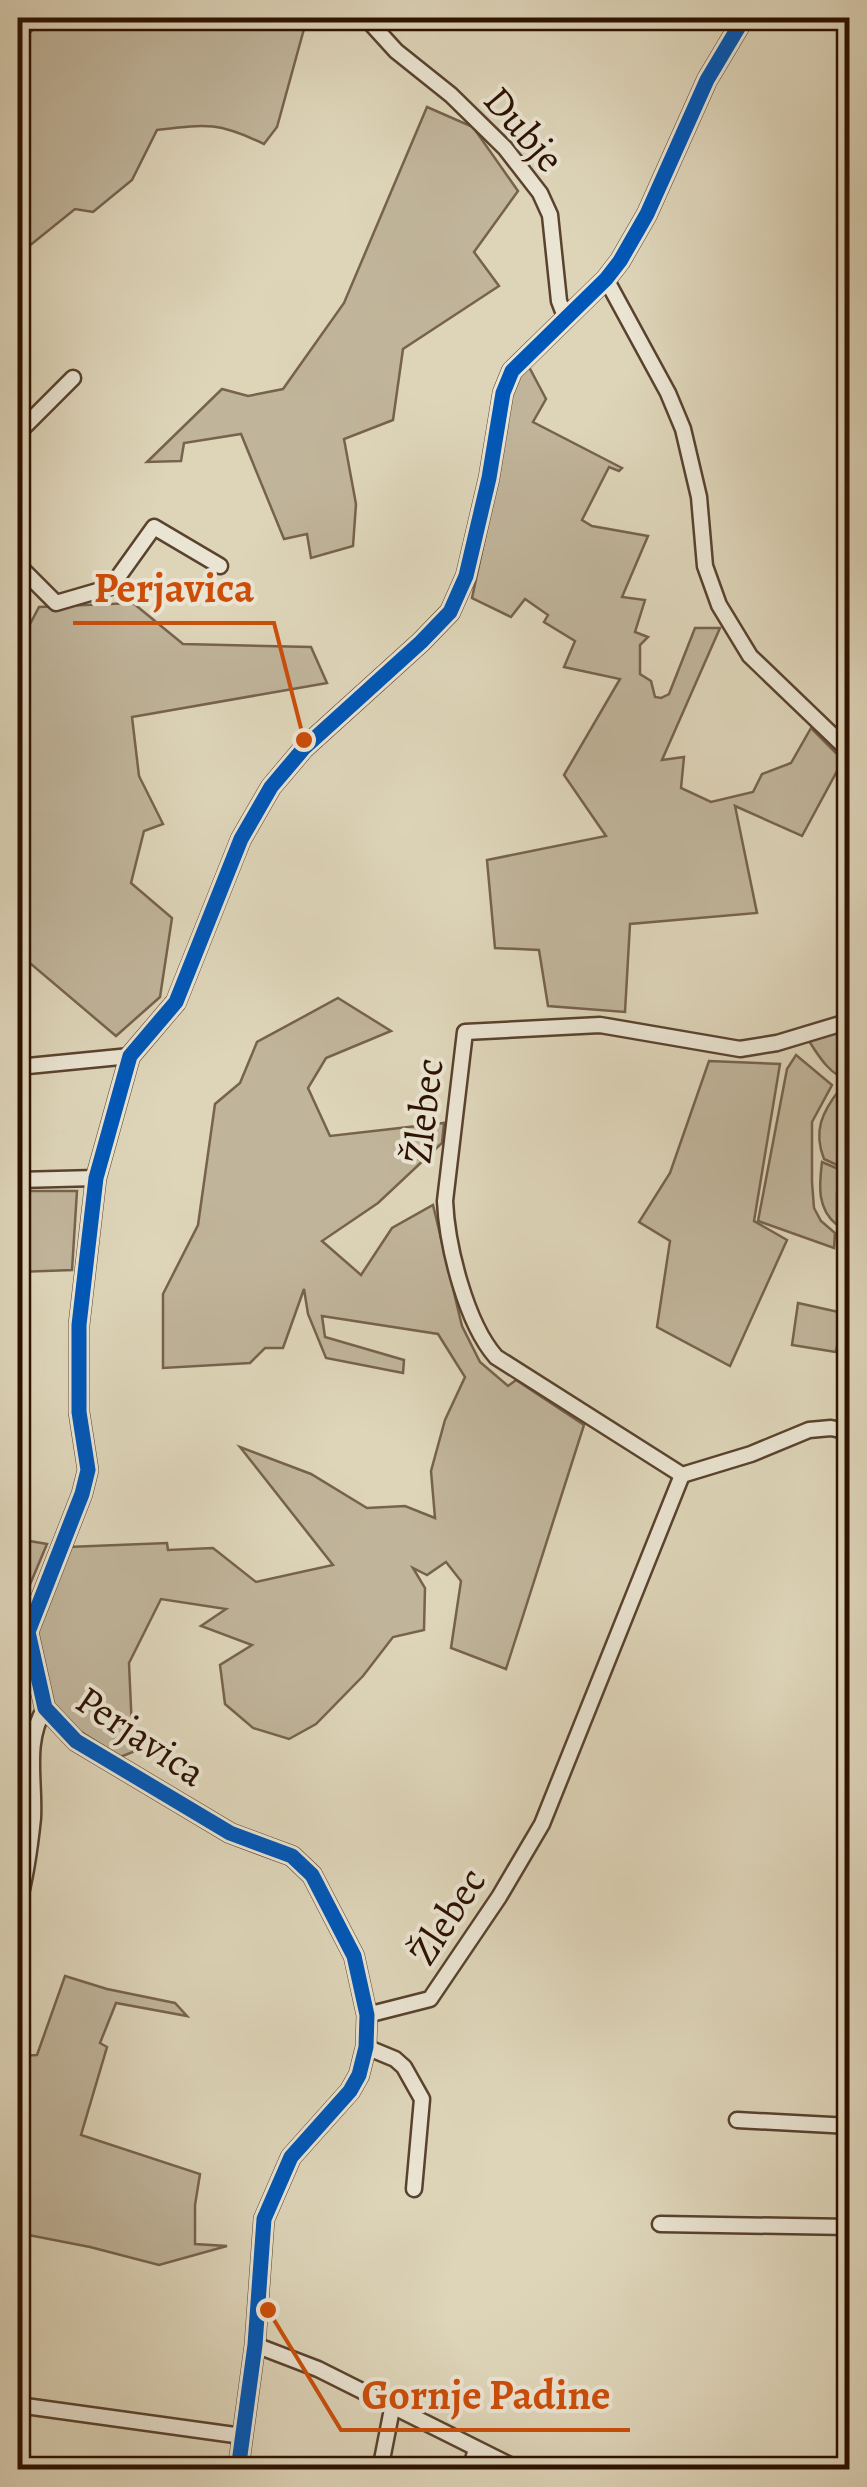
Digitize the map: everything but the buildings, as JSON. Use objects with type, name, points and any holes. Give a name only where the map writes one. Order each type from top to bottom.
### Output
[{"type":"street","name":"Dubje","points":[[366,18],[396,51],[451,95],[505,148],[540,193],[550,216],[559,301],[566,320]]},
{"type":"street","name":"Perjavica","points":[[238,2470],[268,2206],[291,2157],[350,2091],[364,2062],[367,2015],[354,1956],[312,1875],[292,1856],[230,1833],[76,1741],[45,1708],[23,1632],[82,1494],[88,1470],[79,1412],[79,1325],[96,1178],[130,1056],[176,1002],[241,839],[271,787],[304,748],[450,612],[466,576],[489,478],[502,393],[512,372],[606,279],[647,214],[707,80],[744,18]]},
{"type":"street","points":[[606,279],[668,393],[683,429],[700,496],[705,566],[718,605],[750,656],[850,752]]},
{"type":"street","points":[[18,433],[72,378]]},
{"type":"street","points":[[18,570],[24,571],[56,603],[111,587],[154,526],[220,566]]},
{"type":"street","name":"Žlebec","points":[[367,2015],[430,2000],[524,1857],[572,1756],[682,1475],[496,1357],[478,1335],[446,1220],[465,1032],[600,1025],[740,1048],[764,1046],[850,1021]]},
{"type":"street","points":[[18,1067],[130,1056]]},
{"type":"street","points":[[18,1180],[96,1178]]},
{"type":"street","points":[[682,1475],[751,1454],[809,1430],[831,1428],[850,1432]]},
{"type":"street","name":"Perjavica","points":[[18,1905],[33,1816],[32,1739],[35,1724],[45,1708]]},
{"type":"street","points":[[366,2047],[395,2059],[422,2100],[414,2190]]},
{"type":"street","points":[[737,2120],[850,2126]]},
{"type":"street","points":[[660,2224],[850,2226]]},
{"type":"street","points":[[255,2345],[318,2369],[520,2470]]},
{"type":"street","points":[[18,2405],[242,2436]]},
{"type":"street","points":[[380,2470],[392,2408]]},
{"type":"street","points":[[470,2470],[476,2449]]},
{"type":"shaded area","points":[[102,18],[307,18],[277,127],[264,144],[212,126],[157,130],[132,180],[93,212],[75,209],[18,255],[18,43],[44,20],[83,24]]},
{"type":"shaded area","points":[[427,107],[473,127],[518,191],[474,252],[499,286],[403,349],[393,420],[344,439],[356,504],[353,546],[311,558],[307,534],[284,539],[241,434],[184,443],[181,461],[147,462],[222,389],[248,396],[283,389],[344,303]]},
{"type":"shaded area","points":[[528,365],[546,399],[533,422],[622,468],[619,471],[609,467],[582,520],[592,526],[648,536],[622,597],[645,600],[635,632],[648,637],[640,645],[640,674],[651,681],[655,697],[669,694],[695,628],[720,628],[662,760],[684,757],[681,788],[711,802],[753,792],[762,774],[791,763],[811,728],[843,760],[802,836],[735,806],[757,913],[630,924],[625,1012],[548,1006],[539,950],[495,948],[487,860],[606,836],[564,775],[620,679],[564,667],[575,641],[544,622],[548,615],[525,599],[511,617],[472,598],[501,462],[506,401],[515,379]]},
{"type":"shaded area","points":[[133,603],[183,644],[311,647],[327,683],[132,717],[139,776],[163,824],[144,831],[131,883],[172,918],[160,997],[116,1036],[18,953],[18,647],[39,607]]},
{"type":"shaded area","points":[[338,998],[391,1031],[326,1058],[308,1088],[330,1136],[444,1123],[442,1143],[378,1203],[322,1241],[361,1275],[392,1228],[433,1205],[462,1326],[480,1362],[508,1386],[516,1380],[584,1425],[506,1669],[451,1648],[461,1581],[446,1562],[427,1575],[413,1568],[425,1588],[424,1630],[393,1637],[363,1676],[316,1724],[289,1739],[253,1728],[225,1704],[220,1665],[252,1645],[201,1626],[226,1609],[161,1599],[129,1663],[133,1752],[120,1757],[72,1726],[49,1705],[35,1637],[68,1547],[167,1543],[168,1550],[213,1548],[256,1582],[333,1565],[240,1447],[311,1474],[367,1508],[405,1506],[435,1518],[431,1471],[445,1420],[465,1377],[438,1334],[322,1316],[325,1337],[404,1360],[403,1373],[326,1358],[308,1314],[304,1289],[283,1348],[265,1348],[250,1363],[163,1368],[163,1294],[198,1225],[215,1104],[240,1083],[257,1042]]},
{"type":"shaded area","points":[[849,1029],[849,1080],[831,1070],[809,1041],[814,1036]]},
{"type":"shaded area","points":[[796,1055],[832,1085],[812,1122],[812,1182],[814,1208],[821,1221],[835,1233],[834,1248],[758,1221],[787,1069]]},
{"type":"shaded area","points":[[709,1061],[780,1064],[754,1221],[787,1240],[730,1366],[657,1327],[670,1241],[639,1222],[670,1173]]},
{"type":"shaded area","points":[[840,1089],[849,1096],[849,1166],[824,1159],[819,1139],[824,1114]]},
{"type":"shaded area","points":[[822,1162],[849,1170],[837,1192],[837,1225],[823,1204]]},
{"type":"shaded area","points":[[18,1191],[77,1191],[72,1270],[18,1272]]},
{"type":"shaded area","points":[[798,1303],[843,1313],[836,1352],[792,1345]]},
{"type":"shaded area","points":[[18,1539],[47,1544],[18,1613]]},
{"type":"shaded area","points":[[18,1715],[32,1716],[18,1773]]},
{"type":"shaded area","points":[[65,1976],[175,2003],[187,2016],[116,2003],[100,2043],[107,2047],[81,2135],[200,2174],[195,2244],[227,2246],[159,2265],[18,2233],[18,2056],[37,2055]]},
{"type":"cycle path","points":[[238,2470],[255,2345],[264,2219],[291,2157],[350,2091],[359,2075],[366,2047],[367,2015],[354,1956],[312,1875],[292,1856],[230,1833],[76,1741],[45,1708],[28,1632],[88,1470],[79,1412],[79,1325],[96,1178],[130,1056],[176,1002],[241,839],[271,787],[304,748],[450,612],[466,576],[489,478],[503,393],[512,371],[620,261],[647,214],[707,80],[744,18]]},
{"type":"place","name":"Perjavica","points":[[304,740]]},
{"type":"place","name":"Gornje Padine","points":[[268,2310]]}]
